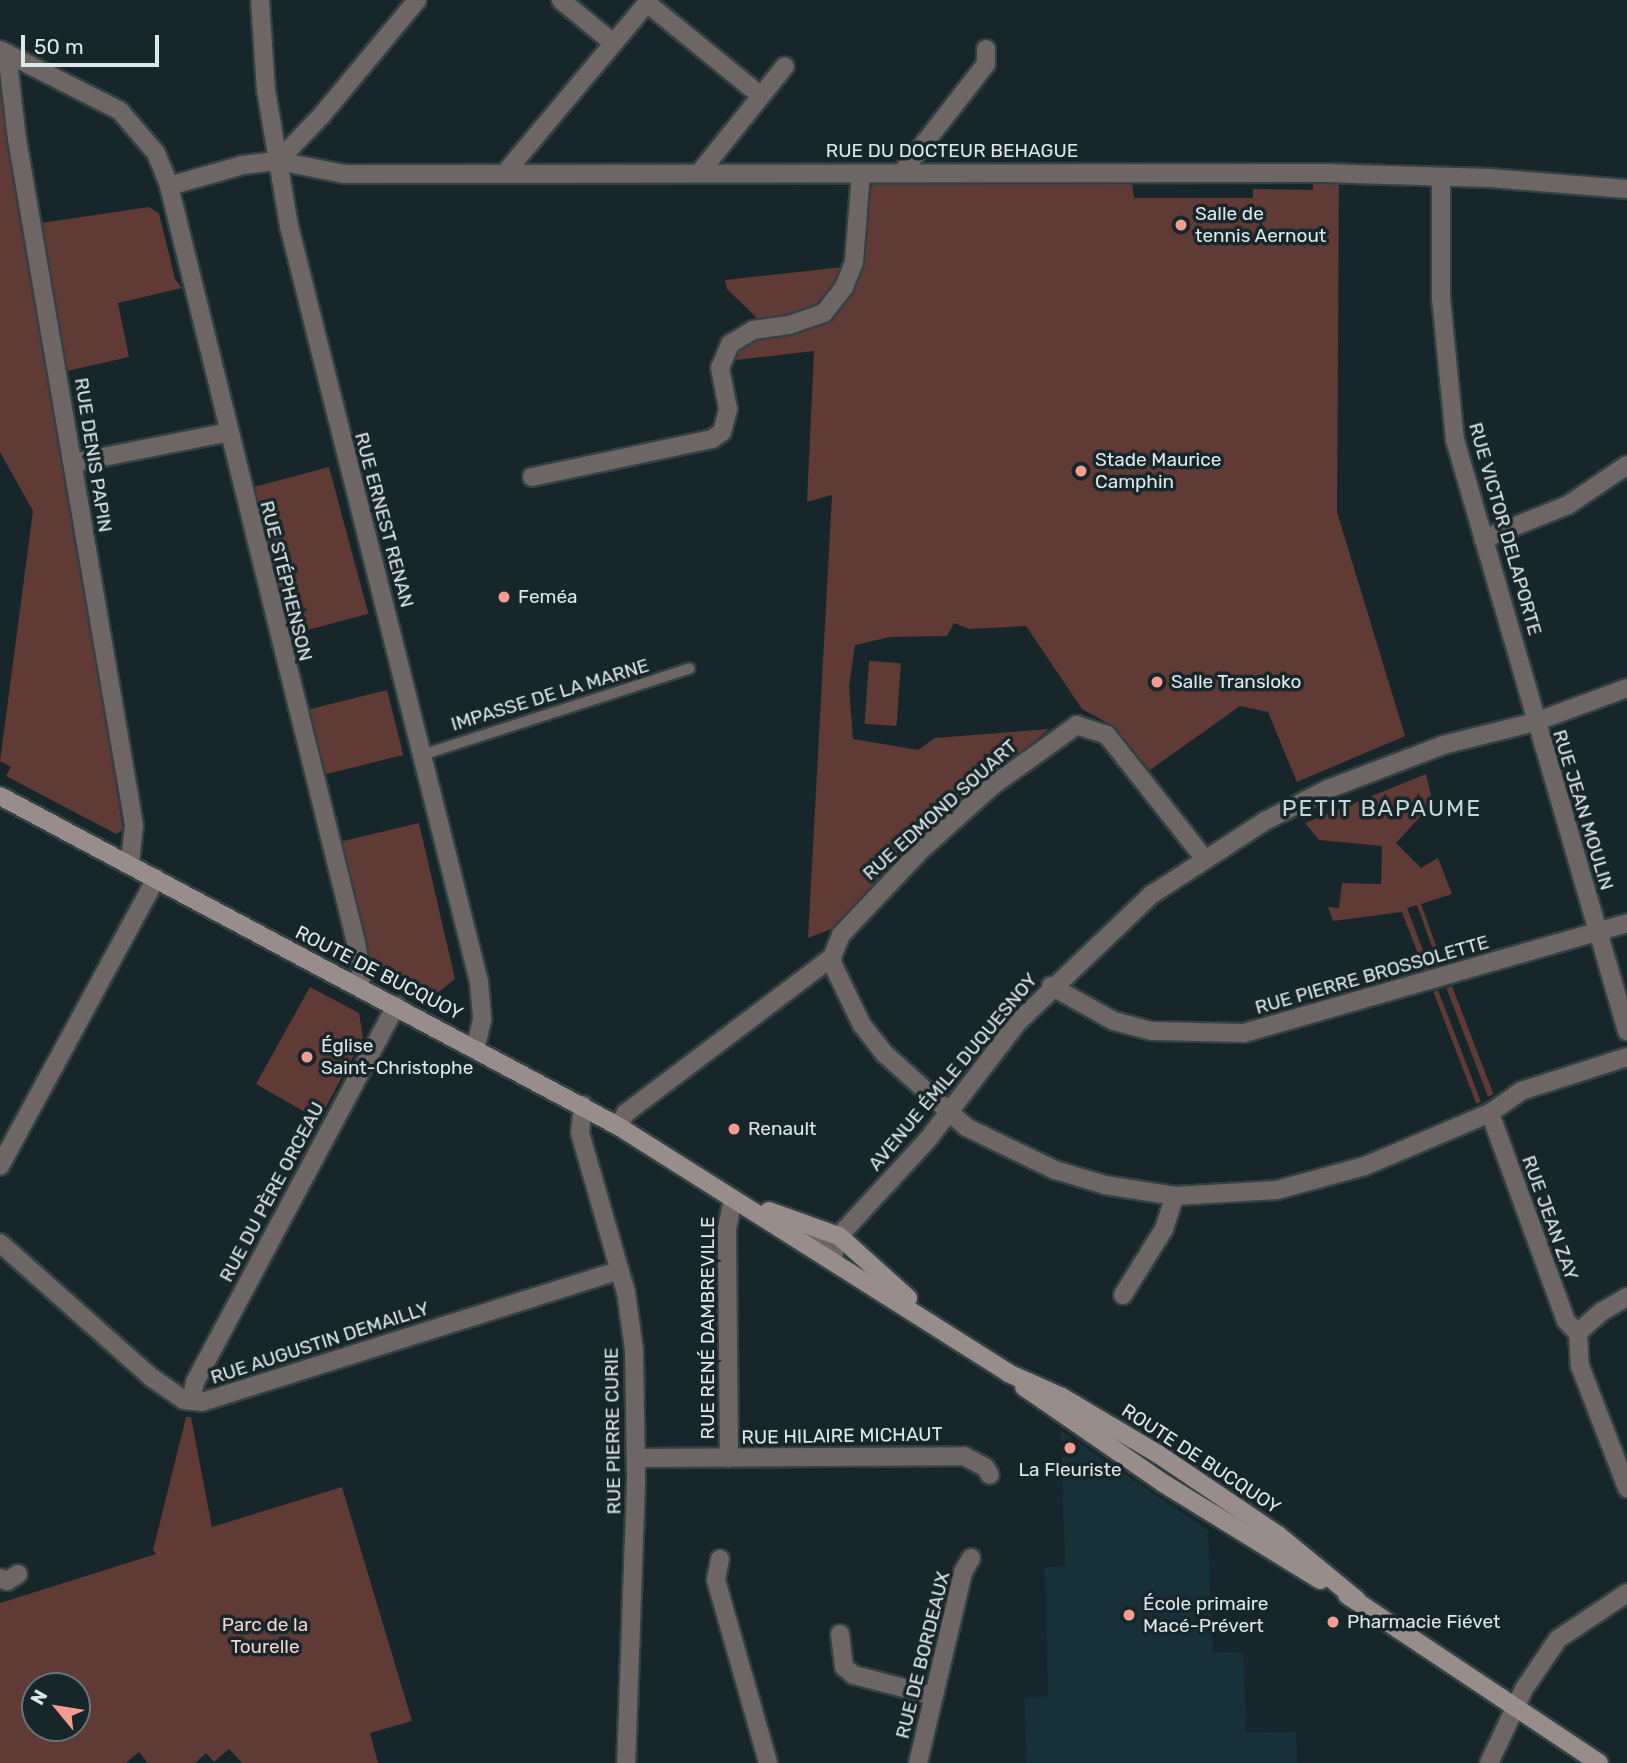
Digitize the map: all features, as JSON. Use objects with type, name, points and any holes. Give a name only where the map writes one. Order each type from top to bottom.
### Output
[{"type":"main road","name":"ROUTE DE BUCQUOY","points":[[0,796],[476,1046],[618,1126],[832,1259],[1008,1373],[1062,1397],[1158,1454],[1278,1535],[1357,1601],[1600,1763]]},
{"type":"main road","name":"ROUTE DE BUCQUOY","points":[[733,1199],[839,1236],[950,1336]]},
{"type":"street","name":"RUE ERNEST RENAN","points":[[260,0],[278,161],[334,414],[479,982],[482,1020],[476,1046]]},
{"type":"street","points":[[278,161],[322,115],[417,0]]},
{"type":"street","points":[[561,0],[612,43]]},
{"type":"street","points":[[505,173],[648,1],[760,95]]},
{"type":"street","points":[[902,172],[986,64],[986,49]]},
{"type":"street","name":"RUE STÉPHENSON","points":[[4,52],[120,111],[156,153],[169,186],[356,943],[362,976],[358,985]]},
{"type":"street","name":"RUE DENIS PAPIN","points":[[4,52],[134,825],[130,864]]},
{"type":"street","points":[[701,172],[785,66]]},
{"type":"street","name":"RUE DU DOCTEUR BEHAGUE","points":[[169,186],[243,165],[278,161],[344,174],[902,172],[1441,177],[1627,190]]},
{"type":"street","points":[[532,477],[712,439],[722,432],[728,409],[720,368],[730,344],[753,330],[789,325],[824,313],[844,287],[855,262],[861,173]]},
{"type":"street","name":"RUE VICTOR DELAPORTE","points":[[1441,177],[1441,299],[1448,396],[1455,440],[1535,722]]},
{"type":"street","points":[[73,463],[230,432]]},
{"type":"street","points":[[1483,539],[1568,505],[1627,465]]},
{"type":"street","name":"AVENUE ÉMILE DUQUESNOY","points":[[839,1236],[1051,986],[1141,903],[1204,858],[1265,821],[1367,772],[1443,745],[1535,722],[1623,693]]},
{"type":"street","name":"RUE JEAN MOULIN","points":[[1535,722],[1627,1031]]},
{"type":"street","name":"RUE EDMOND SOUART","points":[[618,1126],[626,1113],[832,957],[841,935],[921,850],[992,786],[1077,725],[1107,735],[1204,858]]},
{"type":"street","points":[[0,1166],[156,878]]},
{"type":"street","name":"RUE PIERRE BROSSOLETTE","points":[[1051,986],[1114,1021],[1152,1031],[1244,1032],[1627,923]]},
{"type":"street","points":[[832,957],[862,1025],[946,1113],[995,1143],[1055,1170],[1105,1185],[1174,1196],[1277,1190],[1365,1166],[1490,1113],[1521,1091],[1627,1057]]},
{"type":"street","name":"RUE DU PÈRE ORCEAU","points":[[191,1401],[195,1382],[396,1005]]},
{"type":"street","name":"RUE PIERRE CURIE","points":[[583,1105],[580,1133],[620,1270],[634,1350],[636,1458],[626,1763]]},
{"type":"street","name":"RUE JEAN ZAY","points":[[1490,1113],[1566,1321],[1578,1333]]},
{"type":"street","points":[[1123,1295],[1164,1229],[1174,1196]]},
{"type":"street","name":"RUE RENÉ DAMBREVILLE","points":[[729,1458],[727,1228],[733,1199]]},
{"type":"street","points":[[789,1232],[819,1242],[839,1236]]},
{"type":"street","points":[[832,1259],[839,1236]]},
{"type":"street","name":"RUE AUGUSTIN DEMAILLY","points":[[0,1243],[151,1377],[191,1401],[227,1397],[620,1270]]},
{"type":"street","points":[[1627,1297],[1601,1312],[1578,1333],[1580,1366],[1627,1488]]},
{"type":"street","name":"RUE HILAIRE MICHAUT","points":[[636,1458],[964,1456],[985,1467],[990,1475]]},
{"type":"street","name":"RUE DE BORDEAUX","points":[[918,1763],[963,1572],[971,1558]]},
{"type":"street","points":[[720,1559],[716,1580],[768,1763]]},
{"type":"street","points":[[1489,1763],[1517,1708],[1558,1639],[1627,1593]]},
{"type":"street","points":[[840,1634],[844,1667],[854,1675],[934,1696]]},
{"type":"lane","name":"IMPASSE DE LA MARNE","points":[[422,755],[689,669]]},
{"type":"shaded area","name":"École primaire Macé-Prévert","points":[[1061,1431],[1208,1530],[1213,1652],[1243,1653],[1246,1733],[1296,1732],[1297,1763],[1027,1763],[1024,1698],[1048,1696],[1045,1567],[1065,1566]]},
{"type":"green space","points":[[0,72],[123,830],[116,834],[6,776],[11,767],[0,761],[33,511],[0,452]]},
{"type":"green space","name":"Stade Maurice Camphin","points":[[1313,174],[1339,174],[1337,512],[1405,736],[1297,782],[1268,712],[1240,706],[1150,770],[1113,726],[1082,709],[1026,626],[969,629],[954,623],[947,636],[890,637],[855,645],[849,686],[853,739],[918,750],[935,738],[1049,729],[910,846],[839,926],[808,938],[832,495],[807,502],[814,351],[736,360],[743,332],[758,319],[727,289],[725,280],[843,267],[867,192],[874,184],[1132,183],[1134,198],[1253,198],[1253,189],[1313,190]]},
{"type":"green space","points":[[149,207],[159,213],[175,279],[182,288],[118,303],[129,357],[67,371],[41,223]]},
{"type":"green space","points":[[329,467],[368,614],[287,636],[248,489]]},
{"type":"green space","points":[[869,661],[901,663],[897,726],[865,724]]},
{"type":"green space","points":[[387,690],[403,755],[323,775],[306,710]]},
{"type":"green space","points":[[1426,774],[1432,800],[1429,807],[1396,843],[1421,868],[1438,858],[1452,894],[1421,904],[1443,965],[1439,966],[1417,905],[1407,908],[1430,969],[1424,970],[1402,912],[1333,921],[1328,907],[1339,908],[1342,883],[1381,884],[1382,846],[1319,840],[1305,823]]},
{"type":"green space","points":[[419,823],[455,979],[436,994],[369,960],[339,842]]},
{"type":"green space","points":[[1452,986],[1494,1094],[1488,1096],[1446,988]]},
{"type":"green space","points":[[310,987],[359,1013],[363,1038],[319,1120],[256,1084]]},
{"type":"green space","points":[[1438,990],[1481,1102],[1476,1104],[1433,992]]},
{"type":"green space","name":"Parc de la Tourelle","points":[[186,1417],[191,1417],[212,1527],[342,1487],[412,1721],[370,1733],[378,1763],[242,1763],[229,1749],[214,1762],[206,1753],[195,1763],[148,1763],[139,1752],[126,1763],[0,1763],[0,1603],[156,1554],[153,1550]]},
{"type":"place","name":"Salle de tennis Aernout","points":[[1181,225]]},
{"type":"place","name":"Stade Maurice Camphin","points":[[1081,471]]},
{"type":"place","name":"Feméa","points":[[504,597]]},
{"type":"place","name":"Salle Transloko","points":[[1157,682]]},
{"type":"place","name":"Église Saint-Christophe","points":[[307,1057]]},
{"type":"place","name":"Renault","points":[[734,1129]]},
{"type":"place","name":"La Fleuriste","points":[[1070,1448]]},
{"type":"place","name":"École primaire Macé-Prévert","points":[[1129,1615]]},
{"type":"place","name":"Pharmacie Fiévet","points":[[1333,1622]]},
{"type":"district","name":"PETIT BAPAUME","points":[[1382,808]]}]
